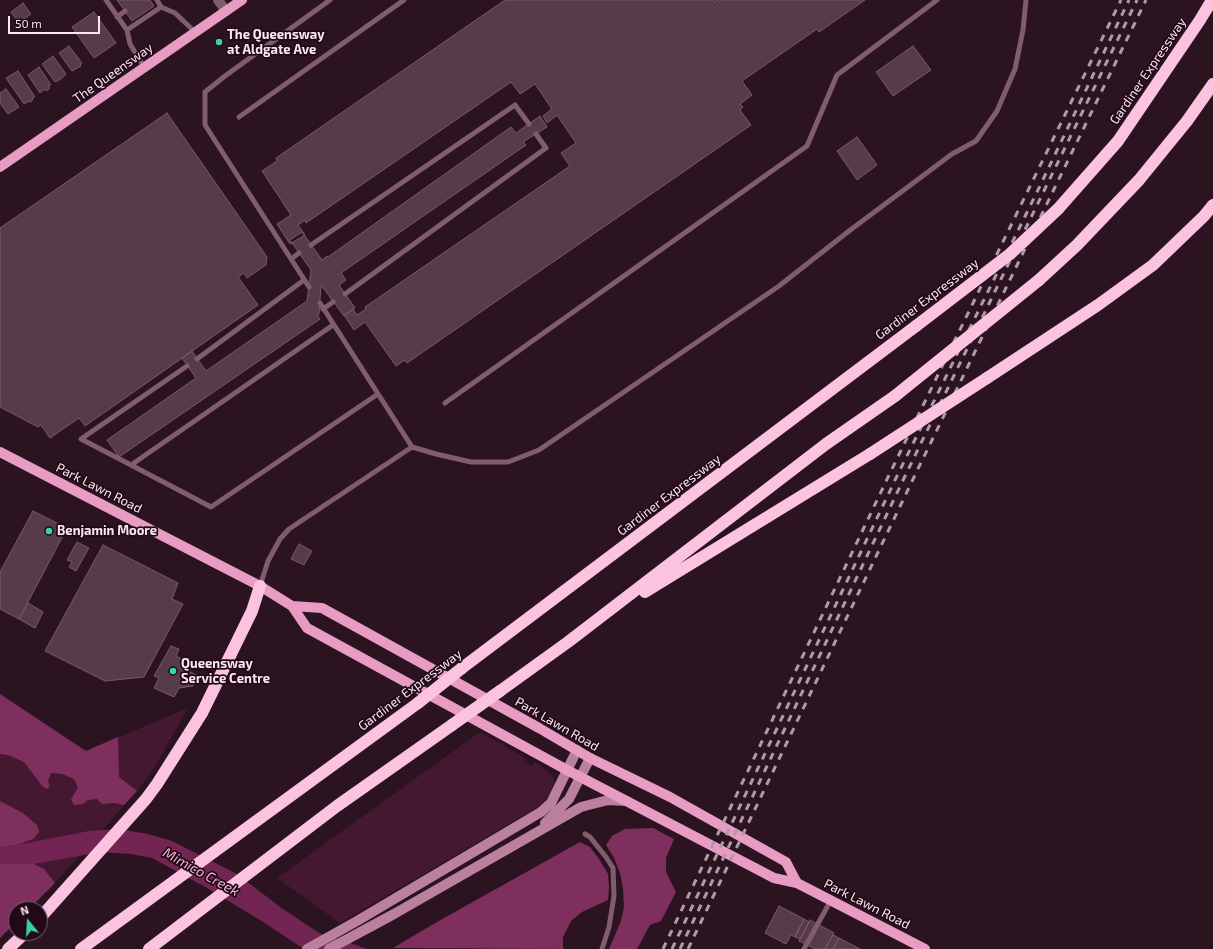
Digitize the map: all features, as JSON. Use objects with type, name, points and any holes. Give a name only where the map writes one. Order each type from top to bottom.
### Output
[{"type":"highway","name":"Gardiner Expressway","points":[[81,949],[418,703],[462,668],[1010,254],[1058,209],[1118,141],[1212,0]]},
{"type":"highway","points":[[148,949],[338,806],[568,642],[826,444],[895,396],[1039,280],[1077,245],[1139,180],[1187,121],[1213,84]]},
{"type":"highway","points":[[568,642],[644,592],[870,454],[1098,305],[1153,265],[1204,216],[1213,205]]},
{"type":"highway","points":[[48,909],[146,799],[157,784],[202,713],[252,610],[260,586]]},
{"type":"highway","points":[[8,949],[16,941]]},
{"type":"main road","name":"The Queensway","points":[[0,167],[242,0]]},
{"type":"main road","name":"Park Lawn Road","points":[[0,452],[260,586],[292,606],[306,628],[567,770],[774,878],[797,883],[925,949]]},
{"type":"main road","name":"Park Lawn Road","points":[[292,606],[322,608],[590,758],[670,798],[786,862],[797,883]]},
{"type":"main road","points":[[307,949],[541,812],[551,803],[578,750]]},
{"type":"main road","points":[[536,832],[569,799],[590,758]]},
{"type":"main road","points":[[329,949],[394,914],[581,807],[608,800],[628,801]]},
{"type":"street","points":[[218,0],[226,11]]},
{"type":"lane","points":[[106,0],[127,30],[130,44],[144,67]]},
{"type":"lane","points":[[157,0],[161,6],[175,13],[195,32]]},
{"type":"lane","points":[[309,287],[205,125],[205,92],[330,0]]},
{"type":"lane","points":[[239,117],[404,0]]},
{"type":"lane","points":[[445,403],[807,146],[837,75],[937,0]]},
{"type":"lane","points":[[320,303],[412,447],[471,462],[508,462],[540,450],[779,286],[849,230],[952,154],[976,141],[997,111],[1015,69],[1023,30],[1026,0]]},
{"type":"lane","points":[[127,30],[161,6]]},
{"type":"lane","points":[[117,16],[125,12]]},
{"type":"lane","points":[[311,245],[515,104],[529,124]]},
{"type":"lane","points":[[345,294],[546,148],[536,134]]},
{"type":"lane","points":[[291,259],[299,253]]},
{"type":"lane","points":[[197,359],[304,280]]},
{"type":"lane","points":[[323,309],[333,302]]},
{"type":"lane","points":[[130,465],[333,325]]},
{"type":"lane","points":[[187,366],[81,440],[211,507],[378,394]]},
{"type":"lane","points":[[260,586],[268,561],[280,539],[289,529],[412,447]]},
{"type":"lane","points":[[585,834],[590,837],[613,868],[614,896],[609,927],[602,949]]},
{"type":"lane","points":[[804,949],[831,900]]},
{"type":"shaded area","points":[[0,694],[86,751],[188,708],[153,770],[137,791],[55,883],[37,901],[8,901],[8,930],[0,938]]},
{"type":"shaded area","points":[[0,694],[86,751],[118,737],[119,777],[137,791],[124,805],[114,803],[102,804],[97,799],[88,800],[83,804],[74,805],[71,799],[78,788],[74,779],[62,774],[51,773],[48,781],[50,786],[47,789],[43,787],[24,762],[8,755],[0,754]]},
{"type":"shaded area","points":[[480,732],[526,758],[524,761],[532,766],[535,762],[551,774],[554,778],[554,783],[552,790],[544,802],[538,807],[340,923],[277,878]]},
{"type":"shaded area","points":[[0,801],[23,813],[37,825],[39,832],[33,839],[17,845],[0,847]]},
{"type":"shaded area","points":[[653,828],[674,839],[666,858],[666,872],[676,892],[661,921],[650,925],[637,949],[609,949],[621,921],[624,907],[620,873],[614,858],[606,845],[612,836],[625,829]]},
{"type":"shaded area","points":[[580,842],[590,847],[608,874],[608,900],[582,912],[571,921],[563,937],[563,948],[565,949],[393,948],[437,922]]},
{"type":"shaded area","points":[[0,864],[34,864],[44,869],[55,883],[37,901],[8,901],[8,930],[0,938]]},
{"type":"water","name":"Mimico Creek","points":[[119,829],[148,834],[172,841],[237,874],[280,907],[319,933],[368,949],[304,949],[207,888],[152,858],[131,854],[101,852],[34,864],[0,864],[0,847],[89,831]]},
{"type":"building","points":[[117,0],[150,0],[154,6],[132,21]]},
{"type":"building","points":[[505,0],[713,0],[714,2],[717,0],[865,0],[819,32],[817,29],[742,81],[752,95],[740,104],[743,107],[740,110],[751,125],[407,363],[405,360],[396,366],[365,322],[354,330],[344,315],[353,309],[357,315],[366,309],[365,307],[570,166],[561,153],[576,143],[557,115],[547,123],[543,116],[552,109],[535,84],[520,94],[511,82],[306,223],[305,220],[298,225],[305,235],[290,244],[277,224],[291,215],[262,171],[277,161],[276,158]]},
{"type":"building","points":[[23,3],[31,14],[19,23],[11,12]]},
{"type":"building","points":[[94,12],[116,43],[94,58],[72,27]]},
{"type":"building","points":[[69,46],[82,63],[80,65],[81,66],[72,71],[59,53]]},
{"type":"building","points":[[913,46],[931,70],[893,96],[876,72]]},
{"type":"building","points":[[53,56],[66,74],[55,82],[42,64]]},
{"type":"building","points":[[39,67],[51,85],[48,86],[50,88],[46,91],[45,89],[40,93],[28,75]]},
{"type":"building","points":[[18,71],[35,97],[32,98],[33,100],[30,102],[29,101],[24,104],[6,78]]},
{"type":"building","points":[[6,89],[19,107],[8,114],[0,103],[0,93]]},
{"type":"building","points":[[167,113],[267,257],[266,265],[247,278],[244,273],[238,277],[258,305],[85,426],[79,418],[50,438],[41,425],[38,427],[0,407],[0,228]]},
{"type":"building","points":[[540,116],[547,127],[523,142],[526,145],[341,273],[346,280],[339,285],[355,308],[344,316],[321,285],[319,314],[317,315],[320,319],[119,457],[107,440],[196,378],[182,358],[192,351],[206,371],[307,301],[311,270],[290,240],[302,232],[322,260],[511,127],[516,133]]},
{"type":"building","points":[[857,137],[877,165],[857,180],[837,151]]},
{"type":"building","points":[[33,511],[67,528],[19,619],[0,609],[0,572]]},
{"type":"building","points":[[77,542],[89,548],[76,571],[69,567],[72,562],[67,560]]},
{"type":"building","points":[[299,544],[312,551],[304,565],[291,559]]},
{"type":"building","points":[[103,545],[178,583],[172,599],[183,604],[144,677],[105,681],[45,651]]},
{"type":"building","points":[[28,603],[43,612],[35,628],[19,619]]},
{"type":"building","name":"Queensway Service Centre","points":[[171,646],[179,649],[176,656],[183,660],[179,666],[198,676],[193,686],[179,688],[174,697],[154,688],[159,678],[154,676]]},
{"type":"building","points":[[779,906],[804,919],[795,937],[791,935],[786,944],[765,933]]},
{"type":"building","points":[[804,919],[809,922],[800,939],[795,937]]},
{"type":"building","points":[[810,920],[834,933],[825,949],[815,949],[799,941]]},
{"type":"building","points":[[833,935],[839,938],[833,949],[825,949]]},
{"type":"building","points":[[839,938],[860,949],[833,949]]},
{"type":"tunnel","points":[[1210,0],[1213,17]]},
{"type":"railway","points":[[663,949],[890,473],[1121,0]]},
{"type":"railway","points":[[672,949],[897,476],[1038,190],[1129,0]]},
{"type":"railway","points":[[680,949],[906,474],[1137,0]]},
{"type":"railway","points":[[688,949],[916,473],[1146,0]]},
{"type":"place","name":"The Queensway at Aldgate Ave","points":[[219,42]]},
{"type":"place","name":"Benjamin Moore","points":[[49,531]]},
{"type":"place","name":"Queensway Service Centre","points":[[173,671]]}]
